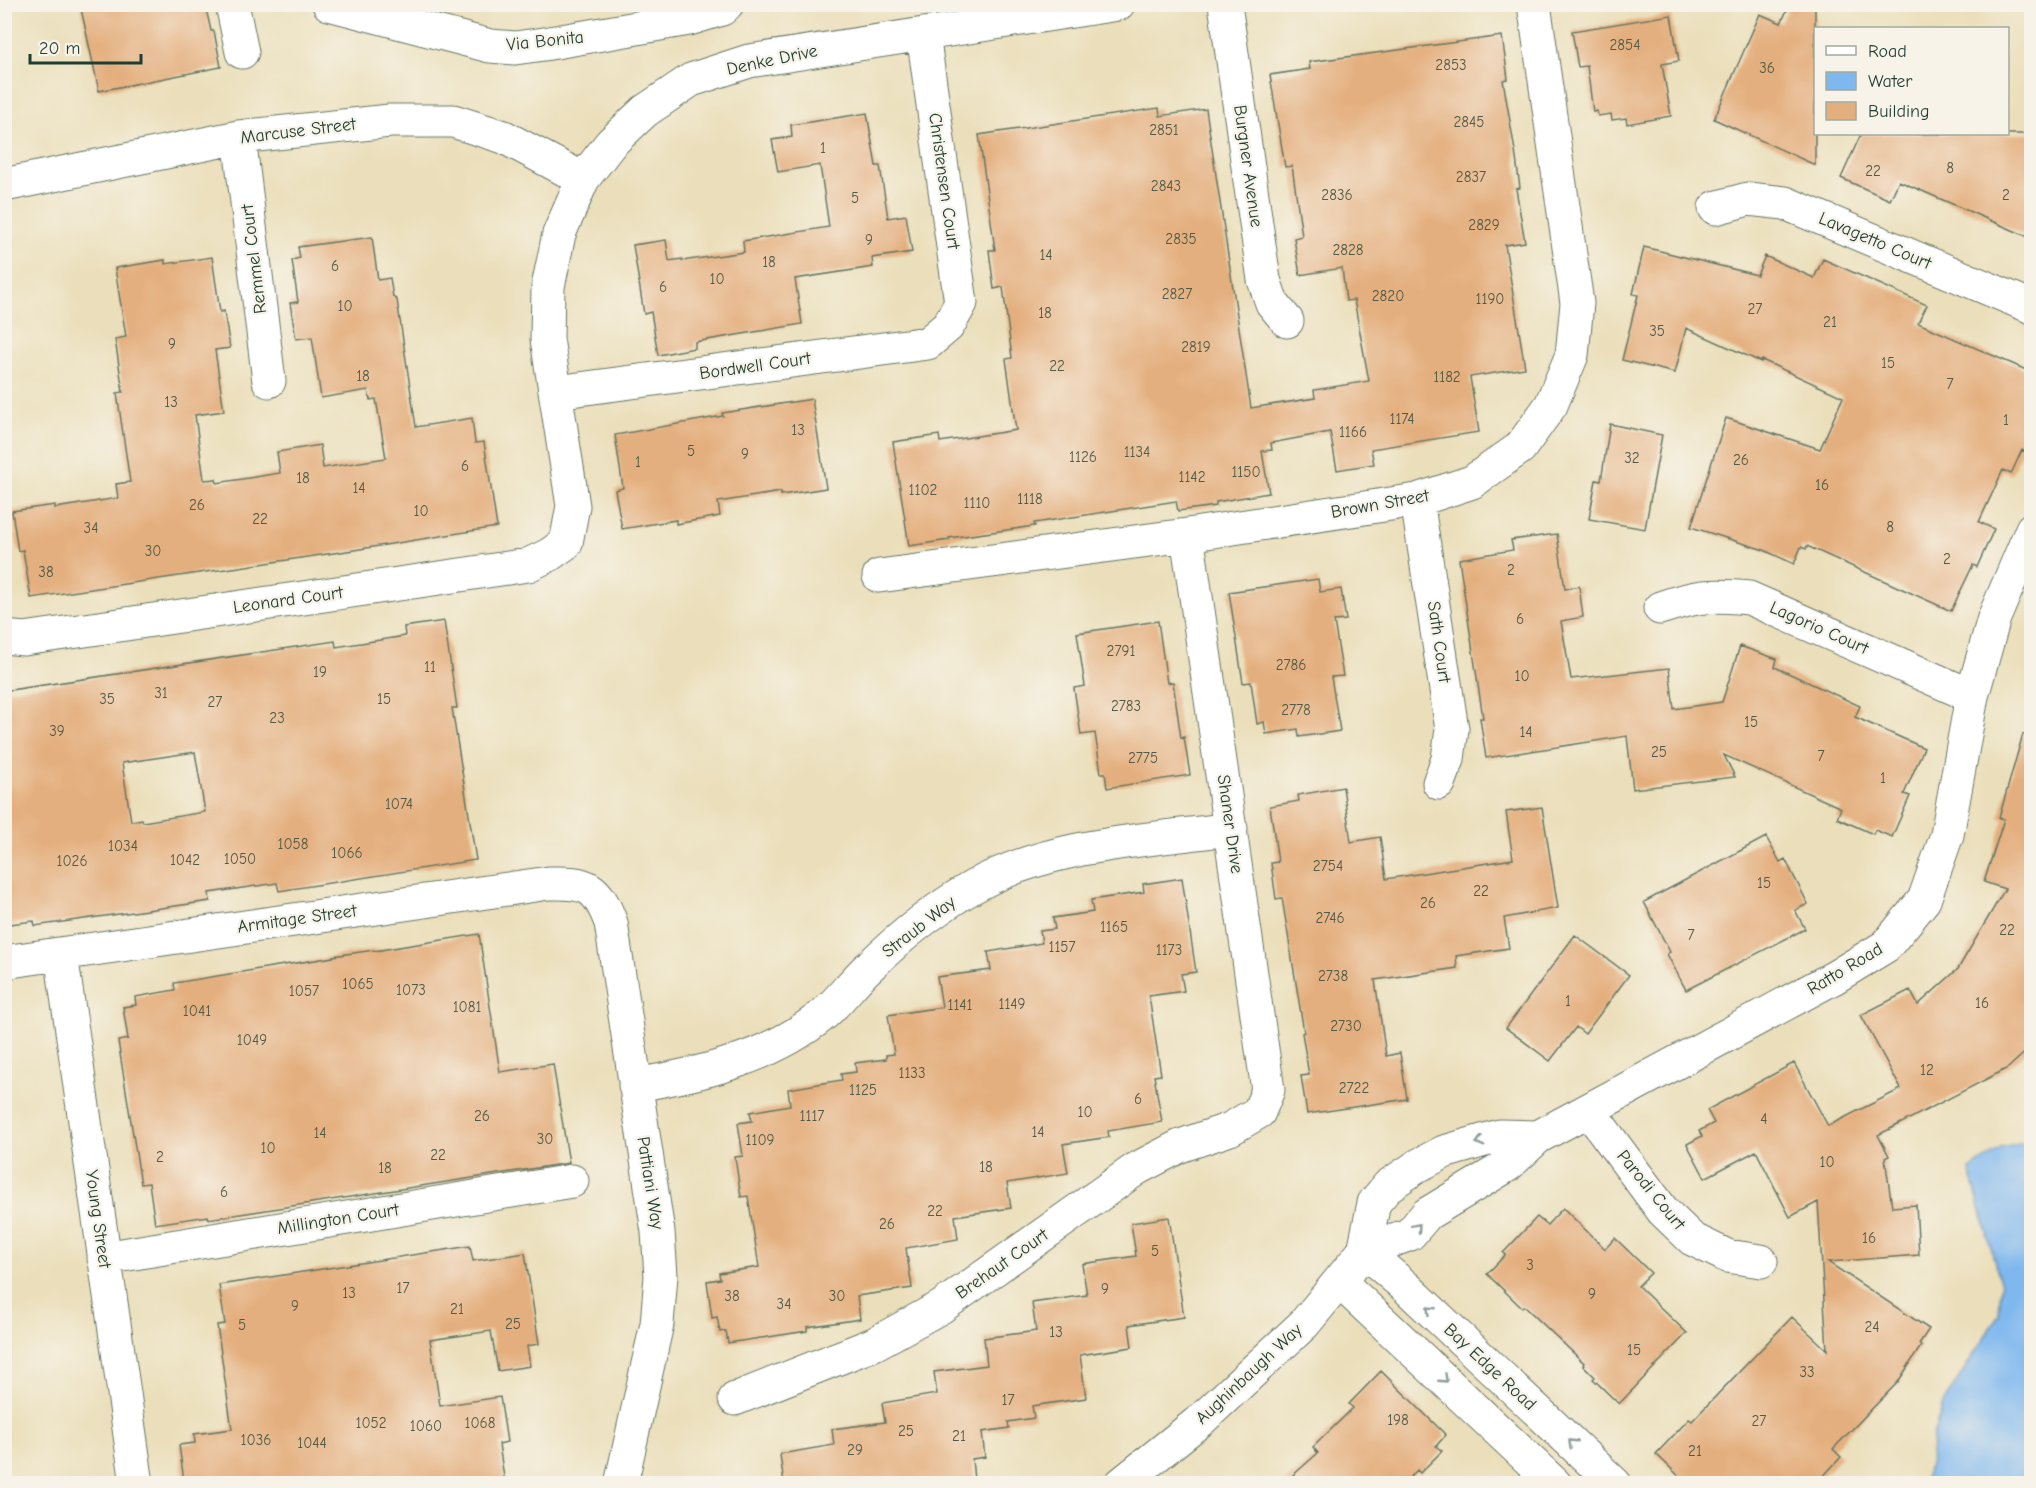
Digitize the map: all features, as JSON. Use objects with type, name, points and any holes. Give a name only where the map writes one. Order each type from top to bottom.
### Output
[{"type":"street","points":[[232,4],[242,52]]},
{"type":"street","name":"Via Bonita","points":[[328,4],[490,46],[515,48],[689,19],[722,9],[727,4]]},
{"type":"street","name":"Denke Drive","points":[[566,543],[573,506],[547,339],[548,287],[559,234],[583,179],[610,143],[645,111],[691,80],[749,61],[1118,4]]},
{"type":"street","name":"Burgner Avenue","points":[[1225,4],[1264,280],[1272,303],[1287,321]]},
{"type":"street","name":"Brown Street","points":[[879,576],[1186,535],[1417,500],[1472,482],[1520,448],[1551,405],[1572,355],[1576,303],[1534,4]]},
{"type":"street","name":"Christensen Court","points":[[923,34],[961,303],[948,326]]},
{"type":"street","name":"Marcuse Street","points":[[4,185],[239,137],[390,120],[453,121],[504,137],[583,179]]},
{"type":"street","name":"Remmel Court","points":[[239,137],[269,381]]},
{"type":"street","name":"Lavagetto Court","points":[[1715,208],[1748,199],[1785,203],[2031,307]]},
{"type":"street","name":"Bordwell Court","points":[[555,392],[928,343],[948,326]]},
{"type":"street","name":"Sath Court","points":[[1417,500],[1452,729],[1448,759],[1439,783]]},
{"type":"street","name":"Ratto Road","points":[[1364,1251],[1410,1234],[1427,1214],[1508,1165],[1538,1137],[1835,977],[1886,946],[1924,900],[1947,835],[1972,696],[1994,618],[2031,529]]},
{"type":"street","name":"Shaner Drive","points":[[1186,535],[1268,1090],[1259,1112]]},
{"type":"street","name":"Leonard Court","points":[[4,638],[24,639],[528,565],[549,555],[566,543]]},
{"type":"street","name":"Lagorio Court","points":[[1660,608],[1688,598],[1720,595],[1749,598],[1972,696]]},
{"type":"street","name":"Straub Way","points":[[635,1085],[683,1077],[727,1065],[780,1044],[824,1013],[870,966],[919,922],[973,887],[1020,866],[1089,847],[1231,829]]},
{"type":"street","name":"Armitage Street","points":[[4,962],[549,883],[571,882],[590,887]]},
{"type":"street","name":"Pattiani Way","points":[[590,887],[603,902],[611,923],[658,1232],[661,1276],[657,1324],[621,1484]]},
{"type":"street","name":"Young Street","points":[[60,954],[137,1484]]},
{"type":"street","name":"Parodi Court","points":[[1589,1111],[1663,1211],[1692,1239],[1727,1256],[1761,1261]]},
{"type":"street","name":"Brehaut Court","points":[[735,1399],[874,1344],[941,1307],[1136,1169],[1180,1146],[1230,1129],[1259,1112]]},
{"type":"street","name":"Ratto Road","points":[[1364,1251],[1374,1203],[1388,1186],[1419,1164],[1443,1152],[1499,1136],[1538,1137]]},
{"type":"street","name":"Millington Court","points":[[104,1258],[572,1181]]},
{"type":"street","name":"Aughinbaugh Way","points":[[1121,1484],[1211,1411],[1304,1324],[1364,1251]]},
{"type":"street","name":"Bay Edge Road","points":[[1364,1251],[1615,1484]]},
{"type":"street","points":[[1340,1282],[1555,1484]]},
{"type":"water","points":[[2031,1141],[2031,1483],[1924,1483],[1930,1462],[1933,1435],[1944,1402],[1999,1314],[2001,1285],[1970,1170],[2002,1148]]},
{"type":"building","points":[[80,4],[205,4],[211,31],[214,31],[221,67],[99,91]]},
{"type":"building","points":[[1790,4],[1815,4],[1815,165],[1714,119],[1760,14],[1781,23]]},
{"type":"building","points":[[1671,15],[1679,61],[1662,64],[1671,116],[1627,124],[1626,118],[1612,120],[1611,114],[1598,116],[1597,111],[1593,112],[1587,66],[1578,67],[1572,31]]},
{"type":"building","points":[[1502,36],[1508,79],[1503,80],[1515,151],[1520,188],[1516,189],[1525,242],[1505,245],[1525,368],[1470,377],[1479,432],[1371,449],[1374,464],[1337,470],[1330,432],[1271,443],[1272,450],[1262,451],[1269,493],[1216,502],[1216,506],[1178,511],[1176,501],[1034,523],[1035,526],[909,546],[893,442],[939,435],[940,442],[1016,430],[1006,359],[1012,358],[1003,287],[994,289],[989,250],[995,250],[979,135],[1159,108],[1160,116],[1206,109],[1251,408],[1315,398],[1314,390],[1369,381],[1354,300],[1346,301],[1342,268],[1300,275],[1294,238],[1302,236],[1292,166],[1285,167],[1270,75],[1310,69],[1309,62]]},
{"type":"building","points":[[867,113],[876,166],[880,166],[888,218],[906,215],[912,252],[872,258],[873,267],[795,279],[802,324],[695,342],[695,348],[658,355],[651,312],[644,314],[633,245],[666,240],[669,261],[682,259],[682,261],[744,252],[743,241],[829,227],[820,165],[778,172],[772,140],[792,137],[791,125]]},
{"type":"building","points":[[2031,134],[2031,238],[1899,181],[1890,200],[1841,178],[1861,135]]},
{"type":"building","points":[[372,237],[378,280],[390,278],[393,297],[397,300],[416,427],[472,418],[475,443],[484,442],[497,527],[31,598],[23,550],[18,551],[12,511],[55,505],[55,508],[118,498],[116,484],[130,482],[117,393],[123,392],[115,339],[126,337],[115,268],[165,260],[165,264],[212,257],[220,312],[224,311],[230,348],[215,350],[224,411],[195,415],[204,480],[216,479],[217,483],[280,473],[277,452],[320,445],[323,468],[386,458],[376,399],[370,400],[368,390],[321,398],[312,337],[296,339],[290,303],[298,302],[292,260],[300,258],[298,247]]},
{"type":"building","points":[[1644,247],[1757,275],[1765,256],[1814,278],[1823,259],[1927,305],[1918,323],[2031,372],[2031,455],[2022,450],[2011,474],[2003,470],[1979,522],[1994,529],[1977,567],[1973,565],[1951,611],[1807,546],[1806,549],[1801,547],[1794,564],[1764,550],[1691,527],[1726,418],[1820,449],[1843,397],[1686,328],[1675,373],[1622,360],[1638,295],[1633,294]]},
{"type":"building","points":[[812,399],[826,488],[781,495],[781,492],[718,502],[720,516],[676,524],[676,520],[622,529],[615,490],[623,488],[615,435],[723,416],[722,413]]},
{"type":"building","points":[[1610,424],[1662,435],[1645,529],[1589,519],[1596,480],[1601,481]]},
{"type":"building","points":[[1557,534],[1565,589],[1579,586],[1583,617],[1561,621],[1571,679],[1669,668],[1674,709],[1722,702],[1740,646],[1777,659],[1775,667],[1860,706],[1855,717],[1924,748],[1904,794],[1910,796],[1892,837],[1875,830],[1873,834],[1837,818],[1841,808],[1724,755],[1735,777],[1633,789],[1627,736],[1486,758],[1480,718],[1483,718],[1459,559],[1513,550],[1511,540]]},
{"type":"building","points":[[1318,579],[1320,592],[1341,589],[1346,620],[1334,621],[1343,676],[1331,677],[1340,731],[1299,737],[1298,729],[1266,734],[1264,722],[1257,724],[1251,682],[1243,683],[1229,592]]},
{"type":"building","points":[[444,621],[457,708],[452,708],[476,860],[279,891],[277,883],[209,893],[210,901],[35,926],[34,921],[10,924],[4,888],[4,691],[335,641],[336,647],[405,636],[404,627]],"holes":[[[195,752],[205,812],[143,822],[142,819],[131,821],[122,763]]]},
{"type":"building","points":[[1158,621],[1167,683],[1173,682],[1181,738],[1184,737],[1190,775],[1107,788],[1105,773],[1101,773],[1095,733],[1081,735],[1074,688],[1085,686],[1077,633]]},
{"type":"building","points":[[2023,734],[2031,736],[2031,1047],[2008,1068],[1878,1135],[1889,1156],[1885,1158],[1892,1207],[1916,1205],[1919,1255],[1828,1262],[1929,1329],[1898,1382],[1833,1449],[1841,1457],[1816,1484],[1687,1484],[1656,1454],[1689,1419],[1692,1421],[1792,1317],[1827,1350],[1818,1202],[1790,1217],[1756,1151],[1705,1178],[1687,1144],[1702,1136],[1699,1131],[1714,1123],[1707,1110],[1794,1063],[1828,1126],[1901,1089],[1861,1015],[1910,990],[1918,1005],[1958,969],[2005,889],[1984,882],[2004,819],[1999,818]]},
{"type":"building","points":[[1343,787],[1351,842],[1380,837],[1386,879],[1513,859],[1506,812],[1542,807],[1558,908],[1504,918],[1509,948],[1456,956],[1457,968],[1375,980],[1386,1056],[1400,1053],[1407,1099],[1307,1114],[1301,1076],[1309,1075],[1302,1033],[1304,1032],[1282,898],[1276,899],[1271,863],[1278,862],[1270,806],[1299,801],[1298,795]]},
{"type":"building","points":[[1766,837],[1780,862],[1785,859],[1808,904],[1795,910],[1805,929],[1686,990],[1667,954],[1670,952],[1644,902]]},
{"type":"building","points":[[1182,878],[1196,972],[1181,974],[1184,991],[1149,996],[1161,1075],[1154,1076],[1162,1122],[1108,1131],[1109,1137],[1063,1144],[1068,1173],[1007,1183],[1011,1208],[955,1216],[958,1239],[906,1248],[912,1288],[857,1296],[860,1319],[807,1327],[807,1331],[728,1343],[726,1331],[720,1332],[717,1317],[712,1318],[707,1281],[720,1279],[719,1273],[759,1267],[748,1196],[741,1197],[735,1157],[743,1156],[738,1123],[752,1121],[750,1112],[790,1105],[788,1089],[842,1080],[841,1074],[856,1072],[855,1063],[886,1059],[886,1055],[894,1054],[888,1015],[942,1007],[937,977],[991,970],[988,952],[1042,943],[1040,931],[1055,929],[1053,918],[1093,912],[1091,900],[1144,892],[1143,884]]},
{"type":"building","points":[[479,934],[500,1072],[553,1064],[569,1163],[208,1219],[208,1216],[155,1224],[149,1183],[141,1184],[118,1041],[128,1039],[123,1007],[136,1005],[135,997],[175,990],[174,983]]},
{"type":"building","points":[[1575,935],[1629,975],[1585,1034],[1576,1027],[1550,1061],[1506,1028]]},
{"type":"building","points":[[1563,1208],[1605,1249],[1615,1238],[1651,1273],[1638,1286],[1687,1333],[1619,1404],[1593,1379],[1595,1377],[1583,1365],[1584,1363],[1487,1274],[1505,1255],[1503,1253],[1537,1217],[1547,1225]]},
{"type":"building","points":[[1169,1217],[1184,1317],[1129,1325],[1132,1347],[1080,1355],[1086,1398],[1032,1406],[1034,1418],[1008,1422],[1009,1428],[982,1432],[985,1457],[972,1459],[974,1480],[953,1484],[784,1484],[780,1454],[834,1445],[832,1429],[885,1422],[882,1403],[937,1394],[934,1372],[987,1365],[984,1338],[1036,1331],[1032,1303],[1087,1295],[1082,1264],[1136,1256],[1131,1223]]},
{"type":"building","points":[[470,1246],[473,1261],[525,1253],[539,1344],[527,1346],[530,1366],[498,1371],[491,1331],[430,1340],[440,1406],[500,1397],[507,1442],[499,1444],[505,1484],[193,1484],[193,1480],[184,1481],[179,1445],[195,1443],[194,1434],[232,1429],[217,1325],[225,1324],[219,1285]]},
{"type":"building","points":[[1381,1371],[1446,1435],[1436,1446],[1442,1451],[1420,1473],[1417,1470],[1404,1484],[1283,1484],[1318,1453],[1313,1447],[1353,1408],[1349,1404]]}]
